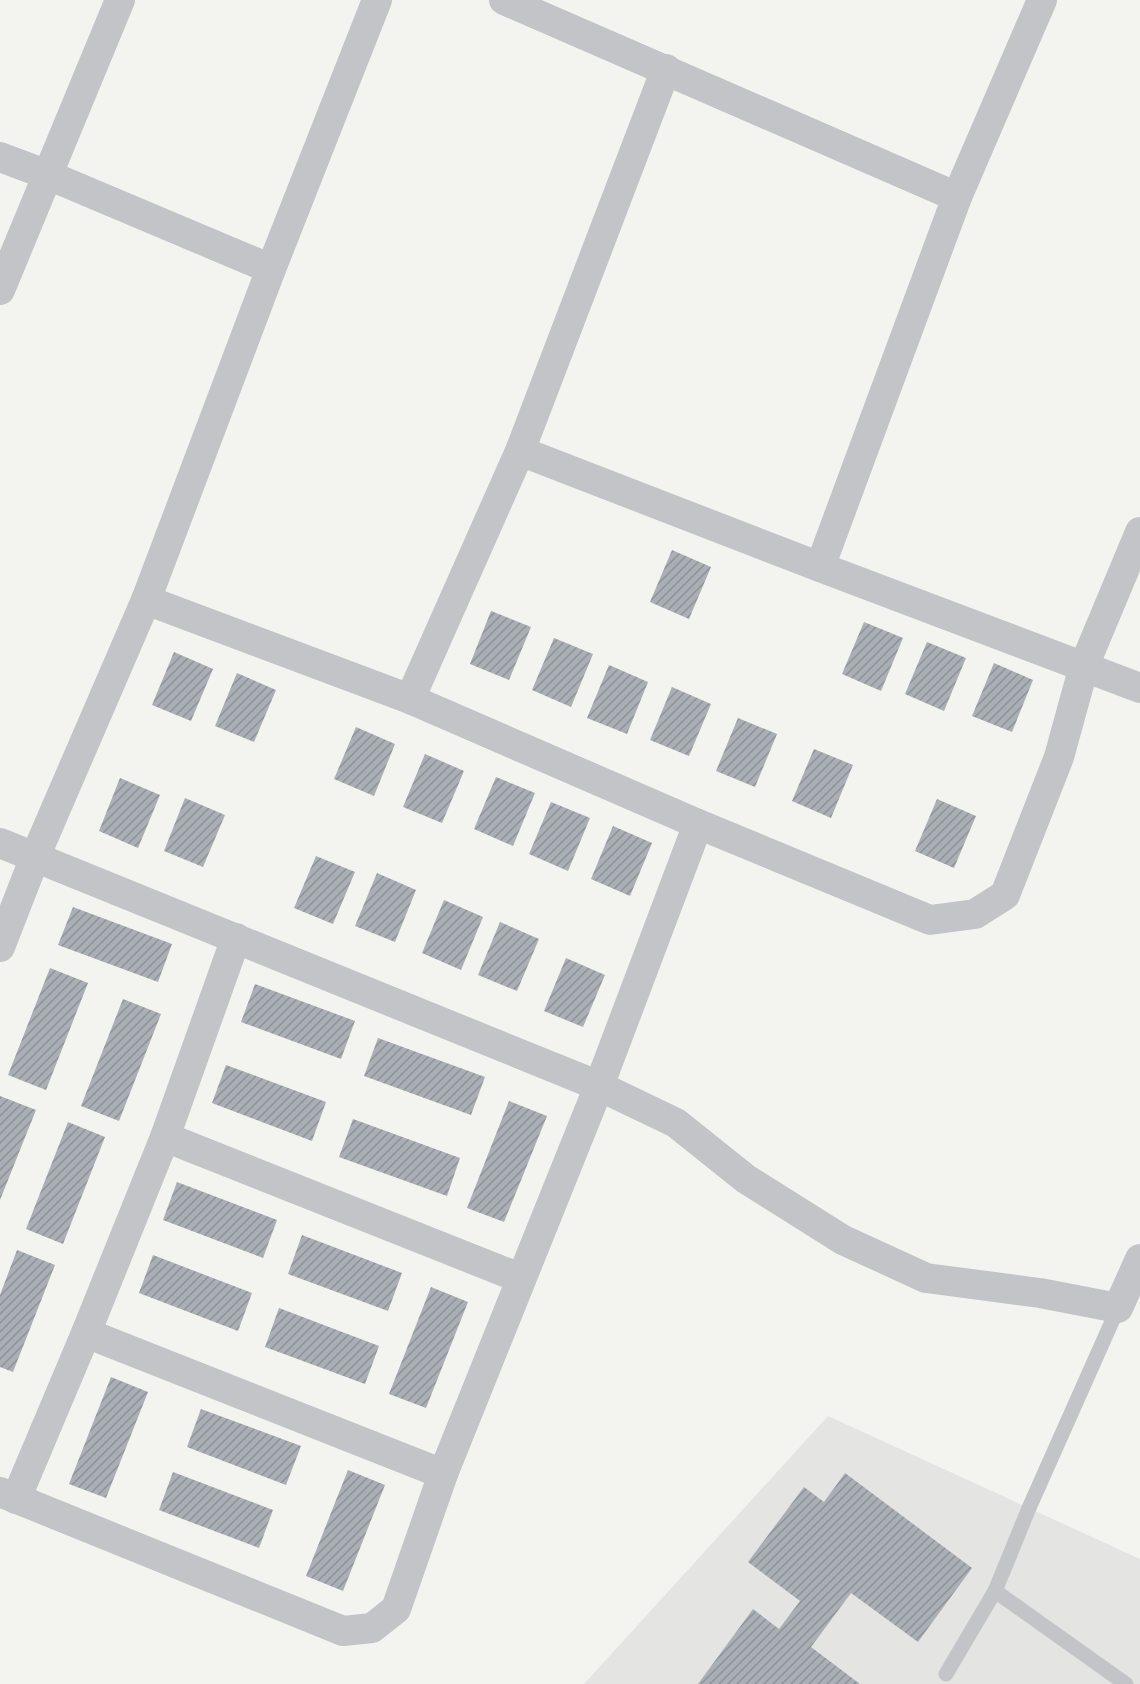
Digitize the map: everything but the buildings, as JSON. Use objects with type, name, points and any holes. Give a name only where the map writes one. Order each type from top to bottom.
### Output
[{"type":"street","points":[[0,290],[120,0]]},
{"type":"street","points":[[0,947],[146,600],[271,269],[377,0]]},
{"type":"street","points":[[504,0],[957,197]]},
{"type":"street","points":[[820,567],[957,197],[1042,0]]},
{"type":"street","points":[[410,699],[520,451],[666,69]]},
{"type":"street","points":[[0,157],[271,269]]},
{"type":"street","points":[[520,451],[1140,688]]},
{"type":"street","points":[[146,600],[410,699],[698,824],[930,920],[975,914],[1005,896],[1059,757],[1084,666],[1140,532]]},
{"type":"street","points":[[236,938],[165,1137],[86,1333],[8,1496],[343,1631],[372,1628],[396,1609],[443,1474],[599,1086],[698,824]]},
{"type":"street","points":[[0,843],[599,1086],[676,1123],[746,1179],[843,1240],[927,1278],[1040,1293],[1118,1308],[1140,1259]]},
{"type":"street","points":[[165,1137],[520,1278]]},
{"type":"street","points":[[86,1333],[443,1474]]},
{"type":"lane","points":[[946,1674],[995,1591],[1029,1508],[1118,1308]]},
{"type":"lane","points":[[995,1591],[1126,1684]]},
{"type":"shaded area","points":[[828,1416],[1140,1559],[1140,1684],[584,1684]]}]
